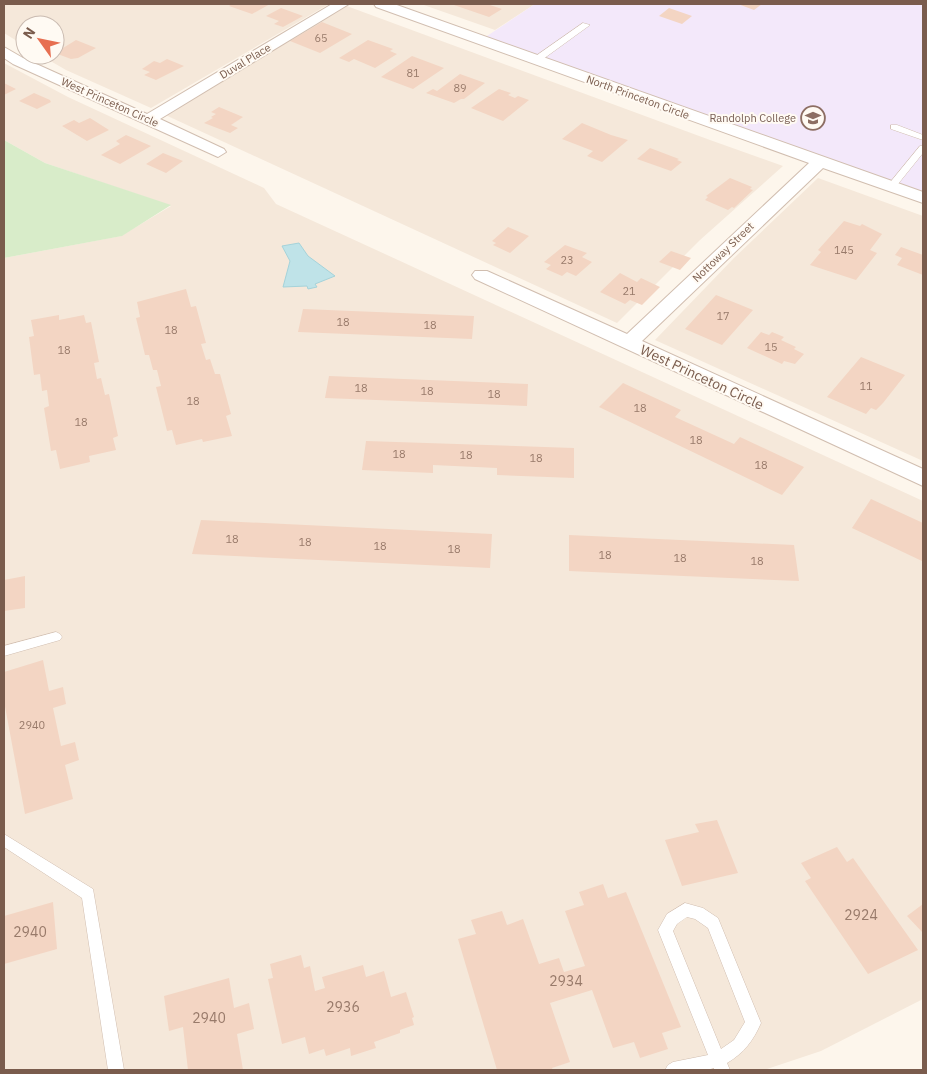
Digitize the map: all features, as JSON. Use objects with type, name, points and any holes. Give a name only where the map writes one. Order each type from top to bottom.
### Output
[{"type":"street","name":"Duval Place","points":[[149,118],[342,4]]},
{"type":"street","name":"North Princeton Circle","points":[[381,4],[819,162],[923,197]]},
{"type":"street","name":"West Princeton Circle","points":[[4,51],[18,61],[149,118],[218,152]]},
{"type":"street","name":"Nottoway Street","points":[[629,343],[819,162]]},
{"type":"street","name":"West Princeton Circle","points":[[481,275],[923,478]]},
{"type":"lane","points":[[536,60],[586,25]]},
{"type":"lane","points":[[894,127],[923,138]]},
{"type":"lane","points":[[890,187],[923,148]]},
{"type":"lane","points":[[4,651],[56,637]]},
{"type":"lane","points":[[4,840],[88,894],[116,1070]]},
{"type":"lane","points":[[673,1070],[720,1065],[747,1038],[753,1023],[713,923],[698,913],[685,910],[672,919],[665,930],[720,1065]]},
{"type":"shaded area","points":[[4,4],[329,4],[151,108],[57,65],[65,65],[65,15],[15,15],[15,40],[4,33]]},
{"type":"shaded area","points":[[421,4],[535,4],[495,30]]},
{"type":"shaded area","name":"Randolph College","points":[[535,4],[923,4],[923,195],[481,40]]},
{"type":"shaded area","points":[[344,5],[783,166],[700,240],[617,323],[161,113]]},
{"type":"shaded area","points":[[4,63],[68,97],[264,188],[276,204],[923,501],[923,999],[821,1051],[764,1070],[4,1070],[4,258],[121,236],[171,206],[45,163],[4,140]]},
{"type":"shaded area","points":[[818,178],[923,216],[923,461],[655,340],[734,258]]},
{"type":"green space","points":[[4,140],[45,163],[171,205],[122,236],[4,258]]},
{"type":"water","points":[[299,243],[308,256],[335,276],[315,284],[317,287],[308,289],[307,286],[283,287],[290,261],[282,246]]},
{"type":"building","points":[[232,4],[270,4],[252,14],[229,6]]},
{"type":"building","points":[[451,4],[487,4],[502,9],[489,17]]},
{"type":"building","points":[[738,4],[762,4],[754,10]]},
{"type":"building","points":[[281,8],[303,16],[283,27],[274,24],[279,21],[266,16]]},
{"type":"building","points":[[669,8],[692,16],[682,24],[659,16]]},
{"type":"building","points":[[322,22],[352,34],[320,53],[290,41]]},
{"type":"building","points":[[76,40],[96,48],[78,58],[71,59],[65,57],[65,47]]},
{"type":"building","points":[[368,40],[393,49],[390,51],[397,54],[375,68],[354,59],[349,62],[339,58]]},
{"type":"building","points":[[412,56],[444,68],[413,89],[381,77]]},
{"type":"building","points":[[167,59],[184,66],[156,80],[144,75],[150,72],[142,69],[154,61],[160,63]]},
{"type":"building","points":[[460,74],[485,83],[464,99],[454,103],[426,93],[433,89],[437,91]]},
{"type":"building","points":[[4,83],[16,89],[4,95]]},
{"type":"building","points":[[499,89],[511,93],[508,95],[515,98],[518,96],[529,100],[503,121],[471,108]]},
{"type":"building","points":[[34,93],[51,102],[37,109],[19,101]]},
{"type":"building","points":[[219,107],[243,117],[231,125],[238,128],[230,133],[204,123],[213,118],[211,117],[216,114],[211,112]]},
{"type":"building","points":[[90,118],[109,130],[87,141],[62,126],[74,120],[79,123]]},
{"type":"building","points":[[582,123],[628,140],[602,162],[587,156],[593,151],[562,139]]},
{"type":"building","points":[[126,135],[151,146],[120,164],[101,155],[120,144],[116,141]]},
{"type":"building","points":[[650,148],[679,159],[677,160],[682,162],[671,171],[637,159]]},
{"type":"building","points":[[163,153],[183,161],[166,173],[146,164]]},
{"type":"building","points":[[730,178],[752,187],[750,189],[753,190],[734,208],[732,207],[728,210],[705,200],[708,197],[706,196]]},
{"type":"building","points":[[844,221],[860,226],[862,224],[882,234],[870,250],[877,253],[856,280],[810,265],[821,252],[818,250]]},
{"type":"building","points":[[508,227],[529,236],[510,253],[493,245],[496,243],[492,241]]},
{"type":"building","points":[[565,245],[587,253],[582,257],[592,262],[576,276],[567,272],[562,276],[546,269],[551,265],[544,262]]},
{"type":"building","points":[[901,247],[923,255],[923,275],[897,265],[902,258],[895,255]]},
{"type":"building","points":[[671,251],[691,258],[680,270],[659,262]]},
{"type":"building","points":[[620,273],[637,282],[641,278],[660,287],[642,305],[630,300],[625,304],[600,292]]},
{"type":"building","points":[[186,289],[191,307],[196,306],[206,343],[201,344],[206,360],[210,359],[215,374],[220,374],[231,414],[226,416],[232,436],[203,442],[202,439],[176,445],[172,430],[167,431],[156,387],[161,386],[157,370],[153,370],[149,355],[145,355],[136,318],[140,317],[137,302]]},
{"type":"building","points":[[716,295],[753,310],[722,345],[685,329]]},
{"type":"building","points":[[303,309],[474,316],[472,339],[298,332]]},
{"type":"building","points":[[59,315],[59,320],[84,315],[86,323],[91,322],[99,362],[94,363],[97,379],[101,378],[105,395],[109,394],[118,436],[113,438],[116,450],[89,456],[90,462],[60,469],[56,450],[51,451],[44,408],[49,406],[47,390],[42,391],[40,374],[34,375],[29,337],[34,336],[31,320]]},
{"type":"building","points":[[761,332],[769,335],[772,332],[784,337],[781,340],[796,347],[794,349],[804,354],[795,364],[784,361],[782,364],[747,348]]},
{"type":"building","points":[[861,357],[905,375],[876,410],[871,408],[866,414],[827,397]]},
{"type":"building","points":[[329,376],[528,384],[527,406],[325,398]]},
{"type":"building","points":[[623,383],[681,410],[675,417],[734,444],[740,437],[804,467],[782,495],[599,407]]},
{"type":"building","points":[[366,441],[574,448],[574,478],[497,475],[497,468],[433,465],[433,473],[362,470]]},
{"type":"building","points":[[871,499],[923,523],[922,561],[852,528]]},
{"type":"building","points":[[201,520],[492,534],[490,568],[192,554]]},
{"type":"building","points":[[569,535],[794,545],[799,581],[569,571]]},
{"type":"building","points":[[25,576],[25,608],[4,611],[4,580]]},
{"type":"building","points":[[43,660],[49,691],[63,687],[66,704],[53,708],[61,746],[75,742],[79,760],[65,765],[73,799],[25,814],[4,701],[4,672]]},
{"type":"building","points":[[717,820],[738,873],[682,886],[665,840],[699,832],[695,824]]},
{"type":"building","points":[[837,847],[847,862],[853,858],[918,950],[868,974],[805,881],[811,878],[801,863]]},
{"type":"building","points":[[603,884],[608,898],[626,892],[681,1027],[662,1033],[668,1049],[640,1058],[634,1042],[613,1048],[592,990],[550,1003],[570,1062],[552,1068],[553,1070],[497,1070],[458,939],[476,934],[471,920],[502,911],[507,925],[523,919],[539,964],[559,958],[564,972],[585,966],[565,911],[584,905],[579,892]]},
{"type":"building","points":[[53,902],[57,949],[4,964],[4,916]]},
{"type":"building","points":[[923,904],[923,933],[907,916]]},
{"type":"building","points":[[301,955],[304,968],[310,966],[315,991],[325,988],[322,977],[363,965],[366,977],[384,971],[391,997],[406,992],[414,1017],[412,1018],[414,1025],[400,1030],[400,1033],[374,1042],[376,1048],[351,1056],[350,1048],[326,1056],[324,1049],[309,1054],[305,1037],[282,1044],[268,979],[273,978],[270,964]]},
{"type":"building","points":[[229,978],[234,1008],[249,1003],[254,1029],[237,1034],[243,1070],[188,1070],[183,1027],[169,1031],[164,996]]},
{"type":"place","name":"Randolph College","points":[[813,118]]}]
